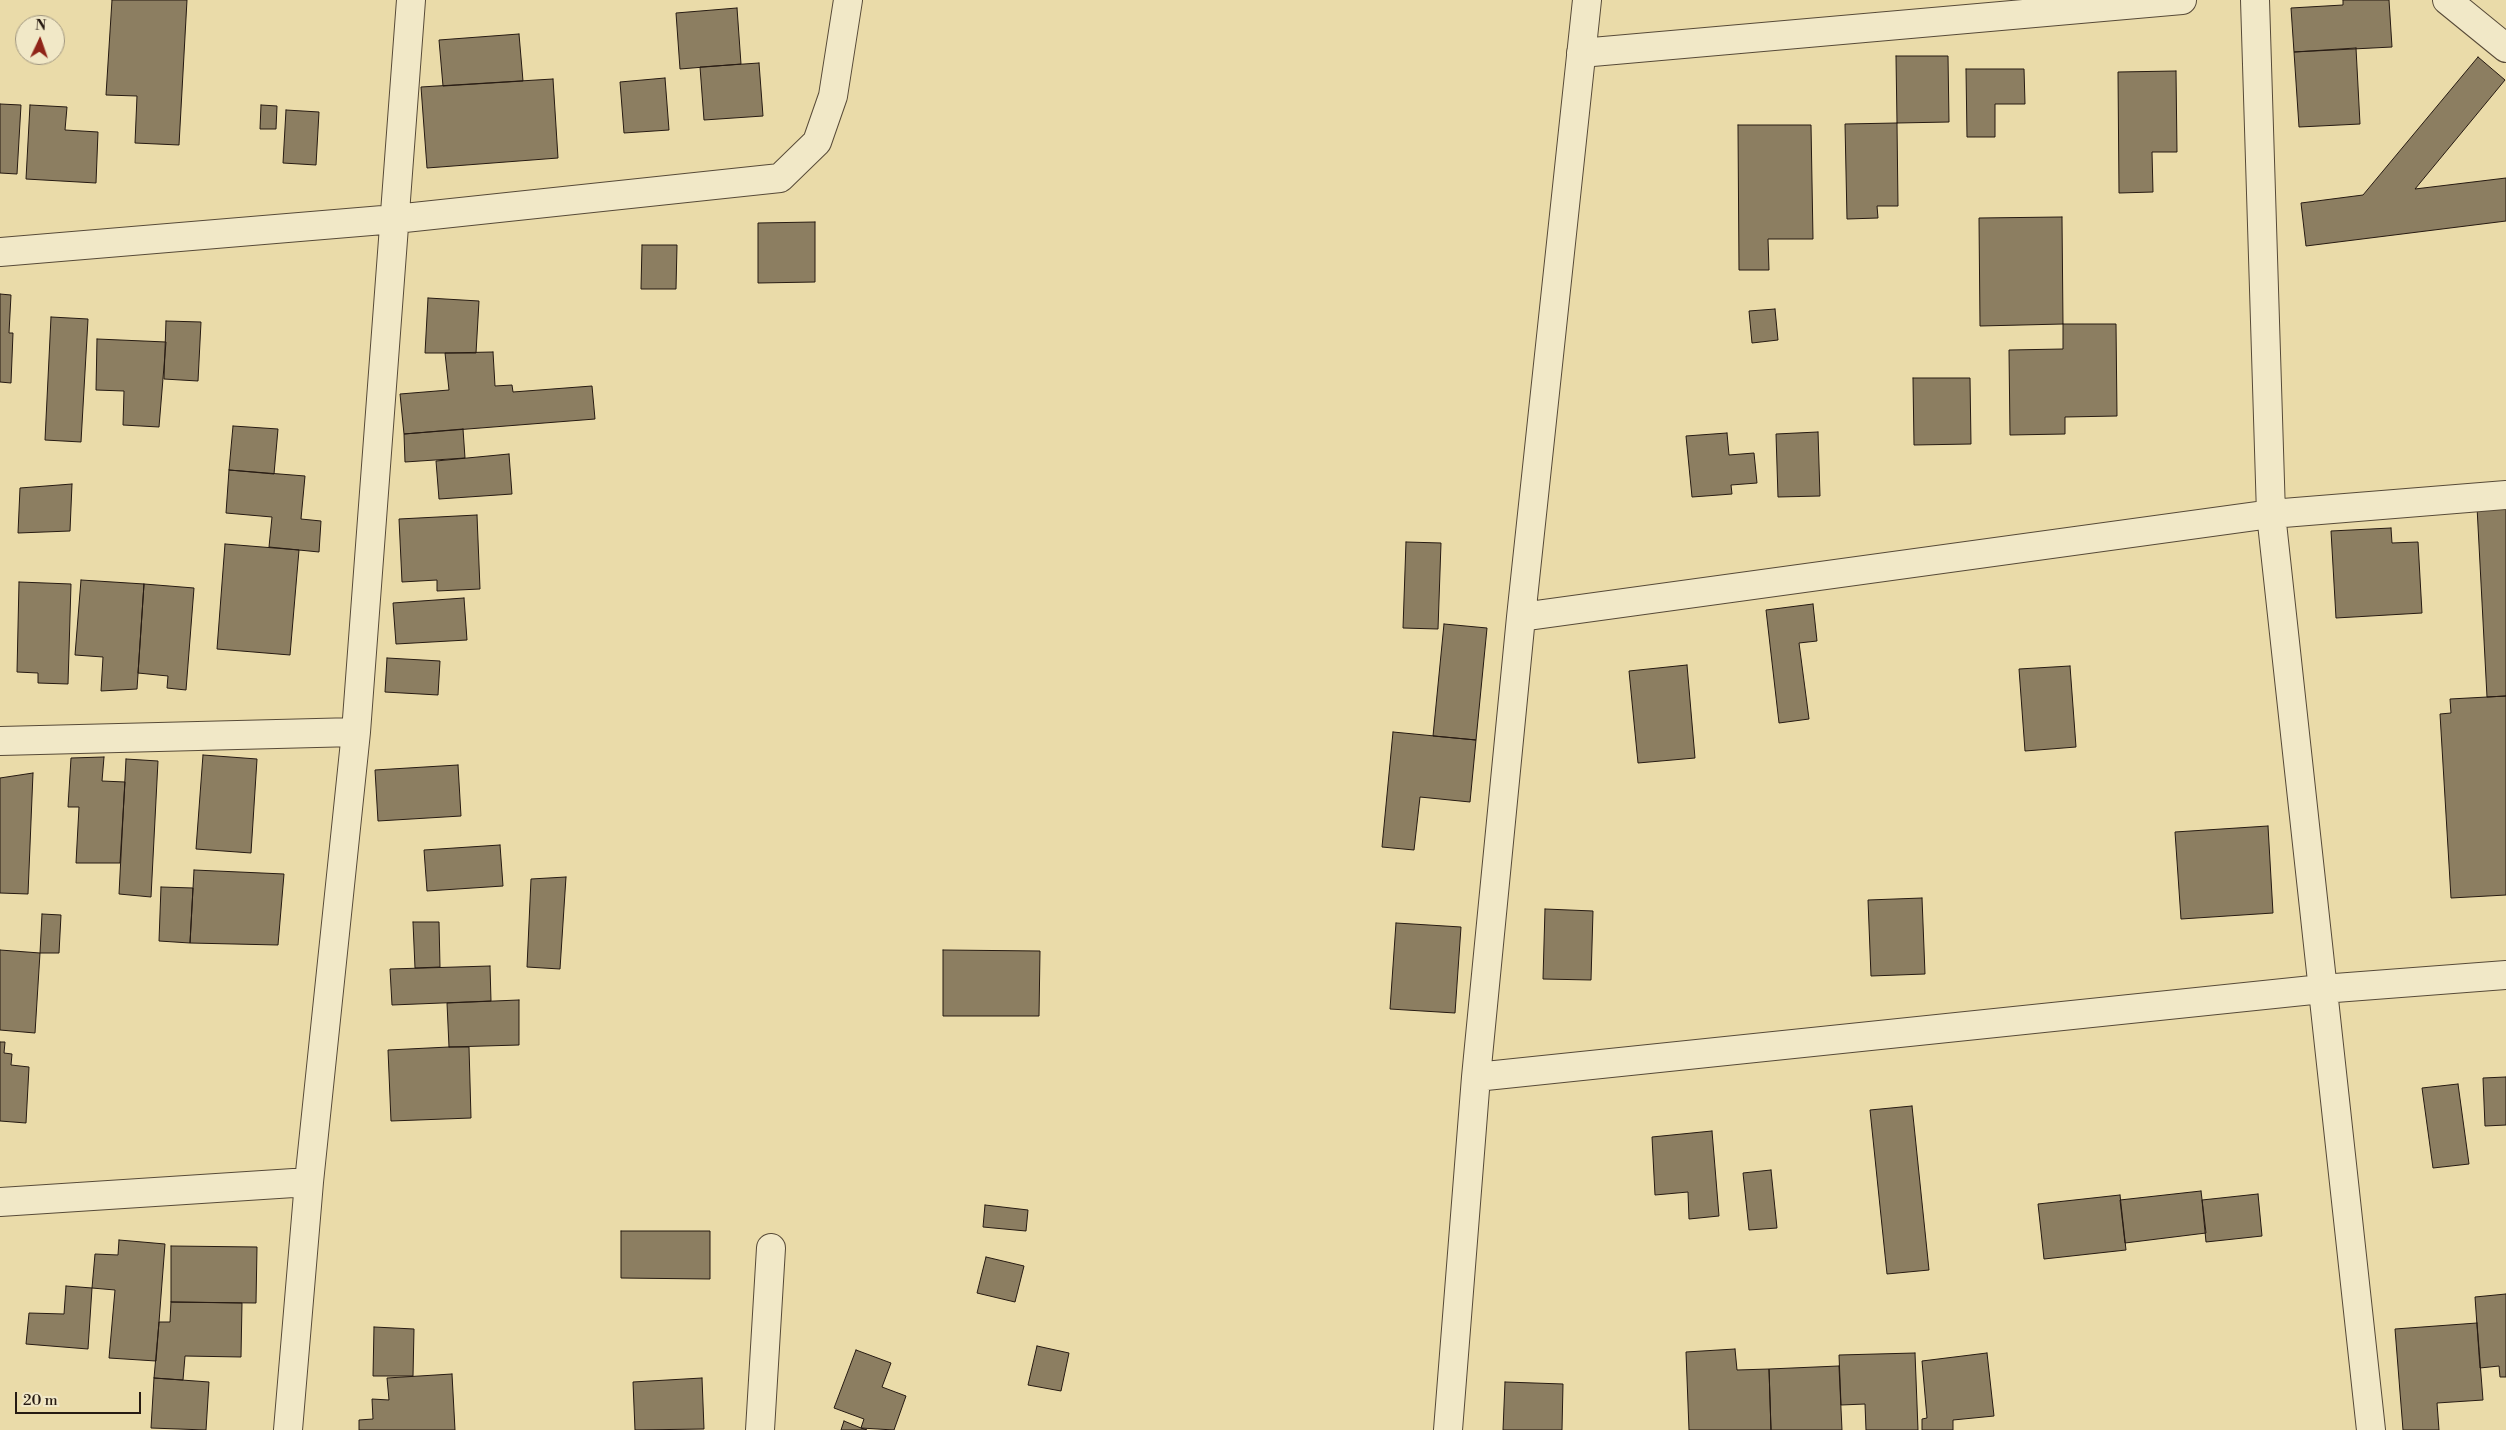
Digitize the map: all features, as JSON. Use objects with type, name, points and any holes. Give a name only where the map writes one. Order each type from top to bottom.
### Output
[{"type":"street","points":[[288,1430],[309,1182],[356,732],[412,0]]},
{"type":"street","points":[[0,252],[395,219],[780,178],[817,142],[833,96],[848,0]]},
{"type":"street","points":[[1448,1430],[1476,1077],[1521,617],[1587,0]]},
{"type":"street","points":[[1581,52],[2182,0]]},
{"type":"street","points":[[2255,0],[2271,514],[2371,1430]]},
{"type":"street","points":[[2447,0],[2506,48]]},
{"type":"street","points":[[1521,617],[2271,514],[2506,495]]},
{"type":"street","points":[[0,741],[356,732]]},
{"type":"street","points":[[1476,1077],[2322,989],[2506,975]]},
{"type":"street","points":[[0,1202],[309,1182]]},
{"type":"street","points":[[760,1430],[771,1248]]},
{"type":"building","points":[[112,0],[187,0],[179,145],[135,143],[137,96],[106,95]]},
{"type":"building","points":[[2343,0],[2389,0],[2392,47],[2294,52],[2291,8],[2343,5]]},
{"type":"building","points":[[737,8],[741,64],[680,69],[676,13]]},
{"type":"building","points":[[519,34],[523,81],[443,86],[439,40]]},
{"type":"building","points":[[2356,48],[2360,124],[2299,127],[2294,52]]},
{"type":"building","points":[[1896,56],[1948,56],[1949,122],[1897,123]]},
{"type":"building","points":[[2478,57],[2505,80],[2415,189],[2506,178],[2506,221],[2306,246],[2301,203],[2363,195]]},
{"type":"building","points":[[759,63],[763,116],[704,120],[700,67]]},
{"type":"building","points":[[1966,69],[2024,69],[2025,104],[1995,104],[1995,137],[1967,137]]},
{"type":"building","points":[[2176,71],[2177,152],[2152,152],[2153,192],[2119,193],[2118,72]]},
{"type":"building","points":[[665,78],[669,130],[624,133],[620,82]]},
{"type":"building","points":[[553,79],[558,158],[427,168],[421,87]]},
{"type":"building","points":[[0,104],[21,105],[17,174],[0,173]]},
{"type":"building","points":[[30,105],[67,107],[65,130],[98,132],[96,183],[26,179]]},
{"type":"building","points":[[261,105],[277,106],[276,129],[260,129]]},
{"type":"building","points":[[286,110],[319,112],[316,165],[283,163]]},
{"type":"building","points":[[1897,123],[1898,206],[1877,206],[1878,218],[1847,219],[1845,124]]},
{"type":"building","points":[[1738,125],[1811,125],[1813,239],[1768,239],[1769,270],[1739,270]]},
{"type":"building","points":[[2062,217],[2063,324],[1980,326],[1979,218]]},
{"type":"building","points":[[815,222],[815,282],[758,283],[758,223]]},
{"type":"building","points":[[642,245],[677,245],[676,289],[641,289]]},
{"type":"building","points":[[0,294],[11,295],[9,333],[13,333],[11,383],[0,382]]},
{"type":"building","points":[[428,298],[479,301],[476,353],[425,353]]},
{"type":"building","points":[[1775,309],[1778,340],[1752,343],[1749,311]]},
{"type":"building","points":[[51,317],[88,319],[81,442],[45,440]]},
{"type":"building","points":[[166,321],[201,322],[198,381],[164,379]]},
{"type":"building","points":[[2063,324],[2116,324],[2117,416],[2065,417],[2065,434],[2010,435],[2009,350],[2063,349]]},
{"type":"building","points":[[97,339],[166,342],[159,427],[123,425],[124,391],[96,390]]},
{"type":"building","points":[[493,352],[495,386],[512,385],[513,392],[592,386],[595,419],[404,434],[400,394],[449,390],[445,353]]},
{"type":"building","points":[[1913,378],[1970,378],[1971,444],[1914,445]]},
{"type":"building","points":[[233,426],[278,429],[274,474],[229,470]]},
{"type":"building","points":[[463,429],[465,458],[405,462],[404,434]]},
{"type":"building","points":[[1818,432],[1820,496],[1778,497],[1776,434]]},
{"type":"building","points":[[1727,433],[1729,455],[1754,453],[1757,483],[1731,485],[1732,494],[1692,497],[1686,436]]},
{"type":"building","points":[[509,454],[512,494],[439,499],[436,461]]},
{"type":"building","points":[[229,470],[305,476],[301,519],[321,521],[319,552],[269,547],[272,517],[226,513]]},
{"type":"building","points":[[72,484],[70,531],[18,533],[20,488]]},
{"type":"building","points":[[2506,506],[2506,696],[2487,697],[2477,507]]},
{"type":"building","points":[[477,515],[480,589],[437,591],[437,580],[402,582],[399,519]]},
{"type":"building","points":[[2391,528],[2392,543],[2418,542],[2422,613],[2336,618],[2331,531]]},
{"type":"building","points":[[1406,542],[1441,543],[1438,629],[1403,628]]},
{"type":"building","points":[[225,544],[299,550],[290,655],[217,649]]},
{"type":"building","points":[[81,580],[144,584],[137,689],[101,691],[103,657],[75,655]]},
{"type":"building","points":[[19,582],[71,584],[68,684],[38,683],[38,673],[17,672]]},
{"type":"building","points":[[144,584],[194,588],[186,690],[167,688],[168,676],[138,673]]},
{"type":"building","points":[[464,598],[467,640],[396,644],[393,603]]},
{"type":"building","points":[[1813,604],[1817,641],[1799,643],[1809,719],[1779,723],[1766,610]]},
{"type":"building","points":[[1444,624],[1487,628],[1476,740],[1433,736]]},
{"type":"building","points":[[387,658],[440,661],[438,695],[385,692]]},
{"type":"building","points":[[1687,665],[1695,758],[1638,763],[1629,671]]},
{"type":"building","points":[[2070,666],[2076,747],[2025,751],[2019,669]]},
{"type":"building","points":[[2506,696],[2506,895],[2451,898],[2440,714],[2451,713],[2450,699]]},
{"type":"building","points":[[1393,732],[1476,740],[1470,802],[1420,797],[1414,850],[1382,847]]},
{"type":"building","points":[[203,755],[257,759],[251,853],[196,849]]},
{"type":"building","points":[[104,757],[102,781],[125,782],[120,863],[76,863],[79,807],[68,807],[71,758]]},
{"type":"building","points":[[126,759],[158,761],[151,897],[119,894]]},
{"type":"building","points":[[458,765],[461,816],[378,821],[375,770]]},
{"type":"building","points":[[33,773],[28,894],[0,893],[0,778]]},
{"type":"building","points":[[2268,826],[2273,913],[2181,919],[2175,832]]},
{"type":"building","points":[[500,845],[503,886],[427,891],[424,850]]},
{"type":"building","points":[[194,870],[284,874],[278,945],[190,943]]},
{"type":"building","points":[[566,877],[560,969],[527,967],[531,879]]},
{"type":"building","points":[[161,887],[193,888],[190,943],[159,941]]},
{"type":"building","points":[[1922,898],[1925,974],[1871,976],[1868,900]]},
{"type":"building","points":[[1545,909],[1593,911],[1591,980],[1543,979]]},
{"type":"building","points":[[42,914],[61,915],[59,953],[40,953]]},
{"type":"building","points":[[413,922],[439,922],[440,967],[415,968]]},
{"type":"building","points":[[1396,923],[1461,927],[1455,1013],[1390,1009]]},
{"type":"building","points":[[0,950],[40,953],[35,1033],[0,1030]]},
{"type":"building","points":[[943,950],[1040,951],[1039,1016],[943,1016]]},
{"type":"building","points":[[490,966],[491,1001],[392,1005],[390,969]]},
{"type":"building","points":[[519,1000],[519,1045],[449,1047],[447,1003]]},
{"type":"building","points":[[0,1042],[5,1042],[4,1053],[12,1054],[11,1065],[29,1067],[26,1123],[0,1121]]},
{"type":"building","points":[[469,1047],[471,1118],[391,1121],[388,1050]]},
{"type":"building","points":[[2506,1077],[2506,1125],[2485,1126],[2483,1078]]},
{"type":"building","points":[[2458,1084],[2469,1164],[2433,1168],[2422,1088]]},
{"type":"building","points":[[1912,1106],[1929,1270],[1887,1274],[1870,1110]]},
{"type":"building","points":[[1712,1131],[1719,1216],[1689,1219],[1688,1192],[1655,1195],[1652,1137]]},
{"type":"building","points":[[1771,1170],[1777,1228],[1749,1230],[1743,1173]]},
{"type":"building","points":[[2201,1191],[2206,1233],[2125,1243],[2120,1200]]},
{"type":"building","points":[[2258,1194],[2262,1236],[2206,1242],[2202,1200]]},
{"type":"building","points":[[2120,1195],[2126,1250],[2044,1259],[2038,1204]]},
{"type":"building","points":[[985,1205],[1028,1210],[1026,1231],[983,1227]]},
{"type":"building","points":[[621,1231],[710,1231],[710,1279],[621,1278]]},
{"type":"building","points":[[119,1240],[165,1244],[156,1361],[109,1358],[115,1290],[92,1288],[95,1254],[118,1255]]},
{"type":"building","points":[[171,1246],[257,1247],[256,1303],[171,1302]]},
{"type":"building","points":[[986,1257],[1024,1266],[1015,1302],[977,1293]]},
{"type":"building","points":[[66,1286],[92,1288],[88,1349],[26,1344],[29,1313],[64,1314]]},
{"type":"building","points":[[2506,1294],[2506,1377],[2500,1377],[2499,1366],[2480,1368],[2475,1297]]},
{"type":"building","points":[[171,1302],[242,1303],[241,1357],[185,1356],[183,1380],[154,1378],[159,1322],[170,1322]]},
{"type":"building","points":[[2477,1323],[2483,1400],[2437,1403],[2439,1430],[2403,1430],[2395,1329]]},
{"type":"building","points":[[374,1327],[414,1329],[413,1376],[373,1376]]},
{"type":"building","points":[[1037,1346],[1069,1353],[1061,1391],[1028,1385]]},
{"type":"building","points":[[1735,1349],[1737,1370],[1769,1369],[1771,1430],[1689,1430],[1686,1352]]},
{"type":"building","points":[[856,1350],[891,1363],[882,1387],[906,1396],[894,1430],[861,1428],[864,1419],[834,1408]]},
{"type":"building","points":[[1915,1353],[1918,1430],[1866,1430],[1865,1404],[1841,1405],[1839,1355]]},
{"type":"building","points":[[1987,1353],[1994,1416],[1953,1420],[1953,1430],[1922,1430],[1922,1419],[1927,1418],[1922,1361]]},
{"type":"building","points":[[1839,1366],[1842,1430],[1771,1430],[1769,1369]]},
{"type":"building","points":[[452,1374],[455,1430],[359,1430],[359,1420],[373,1419],[372,1399],[389,1400],[387,1378]]},
{"type":"building","points":[[154,1378],[209,1382],[206,1430],[151,1428]]},
{"type":"building","points":[[702,1378],[704,1429],[635,1430],[633,1382]]},
{"type":"building","points":[[1505,1382],[1563,1384],[1562,1430],[1503,1430]]},
{"type":"building","points":[[844,1421],[861,1428],[867,1430],[841,1430]]}]
